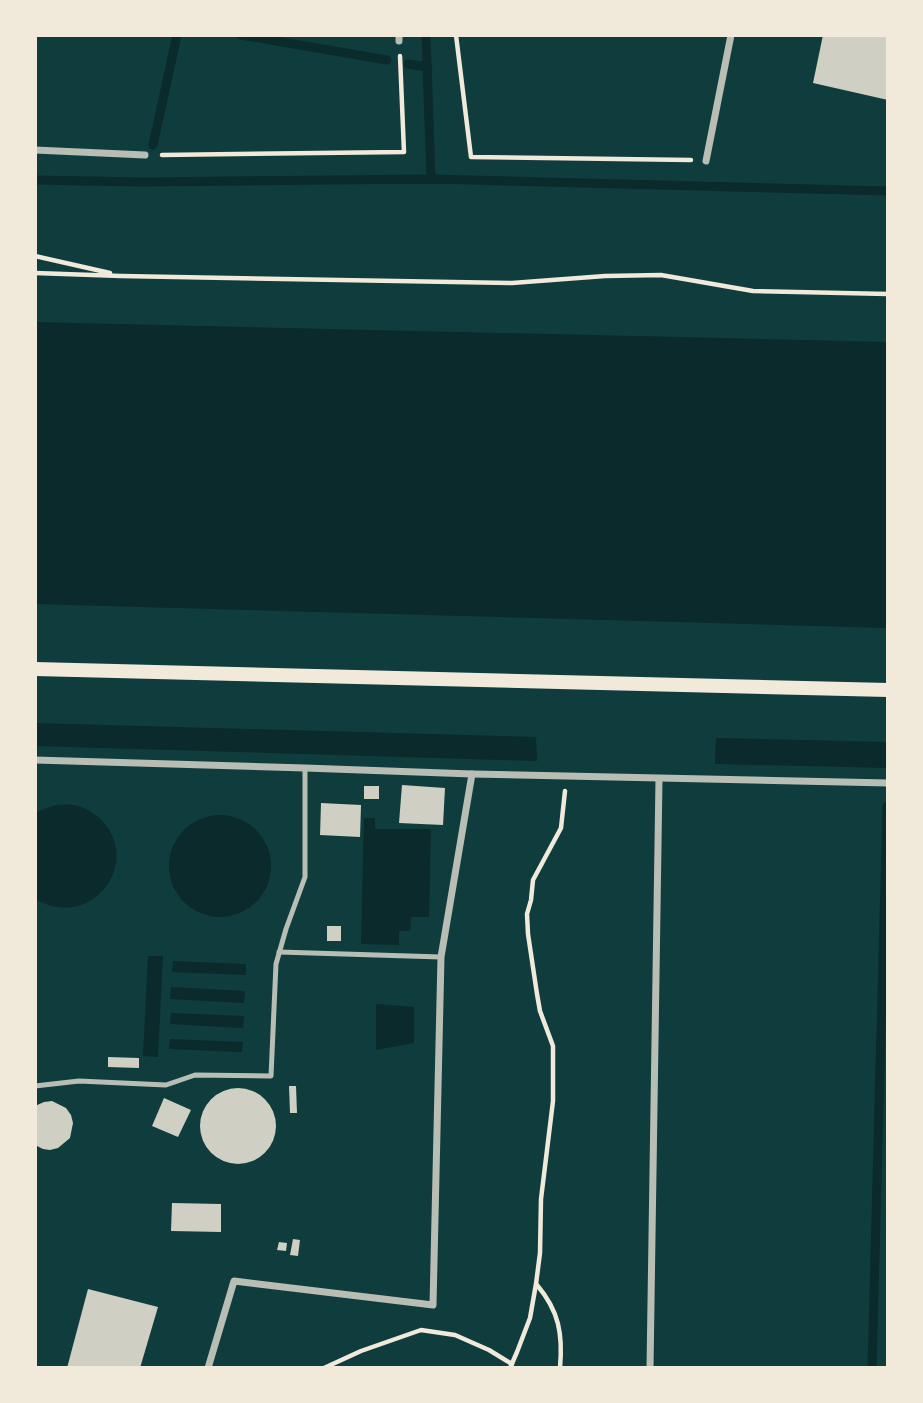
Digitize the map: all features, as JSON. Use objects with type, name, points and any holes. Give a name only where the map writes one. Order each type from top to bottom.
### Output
[{"type":"main road","points":[[35,669],[888,690]]},
{"type":"street","points":[[706,160],[731,35]]},
{"type":"street","points":[[35,150],[145,155]]},
{"type":"street","points":[[35,760],[472,774],[888,783]]},
{"type":"street","points":[[208,1368],[234,1281],[433,1305],[441,957],[472,774]]},
{"type":"street","points":[[650,1368],[659,779]]},
{"type":"lane","points":[[35,1086],[79,1081],[166,1085],[195,1075],[271,1076],[276,964],[305,877],[306,768]]},
{"type":"lane","points":[[279,952],[441,957]]},
{"type":"path","points":[[456,35],[471,157],[706,160]]},
{"type":"path","points":[[145,155],[404,152],[399,38]]},
{"type":"path","points":[[35,256],[121,276]]},
{"type":"path","points":[[35,273],[512,283],[605,275],[662,275],[753,291],[888,293]]},
{"type":"path","points":[[324,1368],[361,1351],[421,1330],[454,1335],[489,1350],[511,1366],[530,1318],[536,1284],[540,1253],[541,1199],[554,1101],[553,1046],[540,1011],[527,915],[533,880],[561,828],[567,776]]},
{"type":"path","points":[[536,1284],[549,1299],[558,1321],[560,1368]]},
{"type":"water","points":[[35,322],[888,342],[888,628],[35,604]]},
{"type":"water","points":[[35,723],[536,737],[537,761],[35,746]]},
{"type":"water","points":[[716,738],[888,742],[888,768],[715,764]]},
{"type":"water","points":[[56,805],[76,806],[97,816],[111,833],[116,851],[114,870],[106,886],[93,899],[76,906],[57,907],[35,899],[35,814]]},
{"type":"water","points":[[220,815],[240,819],[256,830],[267,846],[271,866],[267,886],[256,902],[240,913],[220,917],[200,913],[184,902],[173,886],[169,866],[173,846],[184,830],[200,819]]},
{"type":"water","points":[[364,818],[375,818],[375,829],[431,829],[429,917],[411,917],[410,931],[399,931],[399,945],[361,944]]},
{"type":"water","points":[[148,956],[163,956],[158,1057],[143,1056]]},
{"type":"water","points":[[173,961],[246,964],[246,975],[172,972]]},
{"type":"water","points":[[171,987],[245,991],[244,1003],[170,999]]},
{"type":"water","points":[[376,1004],[414,1007],[414,1043],[376,1050]]},
{"type":"water","points":[[171,1013],[244,1016],[243,1028],[170,1024]]},
{"type":"water","points":[[170,1039],[243,1042],[242,1052],[169,1049]]},
{"type":"building","points":[[823,35],[888,35],[888,100],[813,83]]},
{"type":"building","points":[[402,785],[445,788],[443,825],[399,823]]},
{"type":"building","points":[[364,786],[379,786],[379,799],[364,799]]},
{"type":"building","points":[[321,803],[361,805],[360,837],[320,835]]},
{"type":"building","points":[[327,926],[341,926],[341,941],[327,941]]},
{"type":"building","points":[[108,1057],[139,1058],[139,1068],[108,1067]]},
{"type":"building","points":[[289,1086],[296,1086],[297,1113],[290,1113]]},
{"type":"building","points":[[238,1088],[253,1091],[265,1099],[273,1111],[276,1126],[273,1141],[265,1153],[253,1161],[238,1164],[223,1161],[211,1153],[203,1141],[200,1126],[203,1111],[211,1099],[223,1091]]},
{"type":"building","points":[[164,1098],[191,1110],[178,1137],[152,1126]]},
{"type":"building","points":[[52,1101],[66,1108],[73,1123],[70,1138],[58,1148],[50,1150],[35,1145],[35,1106]]},
{"type":"building","points":[[172,1203],[221,1204],[221,1232],[171,1231]]},
{"type":"building","points":[[293,1239],[300,1240],[298,1256],[290,1255]]},
{"type":"building","points":[[279,1242],[287,1243],[286,1251],[277,1250]]},
{"type":"building","points":[[88,1289],[158,1307],[140,1368],[67,1368]]},
{"type":"waterway","points":[[153,145],[177,35]]},
{"type":"waterway","points":[[241,35],[387,60]]},
{"type":"waterway","points":[[426,35],[431,179]]},
{"type":"waterway","points":[[408,64],[428,67]]},
{"type":"waterway","points":[[35,180],[144,182],[431,179],[888,191]]},
{"type":"waterway","points":[[872,1368],[887,806]]}]
